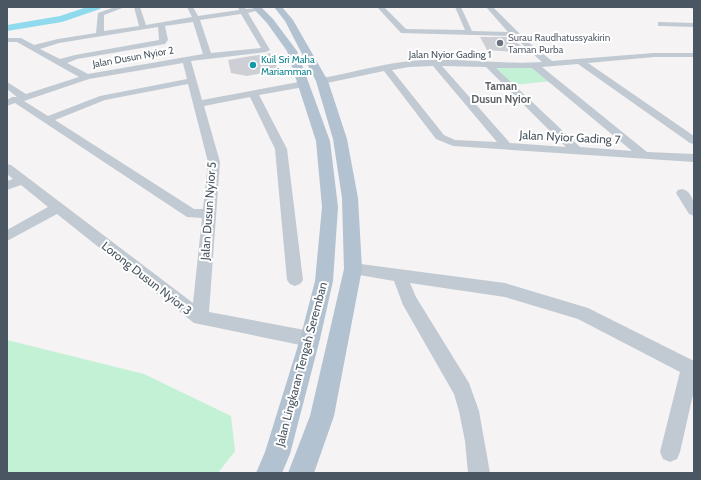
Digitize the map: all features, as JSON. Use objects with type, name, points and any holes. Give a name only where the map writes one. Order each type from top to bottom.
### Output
[{"type":"main road","points":[[278,7],[289,20],[322,81],[340,139],[350,198],[353,269],[322,416],[302,473]]},
{"type":"main road","name":"Jalan Lingkaran Tengah Seremban","points":[[250,8],[270,21],[292,51],[323,141],[330,207],[324,281],[310,339],[277,454],[269,473]]},
{"type":"street","points":[[100,34],[100,14],[122,7]]},
{"type":"street","points":[[137,7],[143,27]]},
{"type":"street","points":[[190,7],[196,19],[208,56]]},
{"type":"street","points":[[380,7],[404,31],[513,34]]},
{"type":"street","points":[[458,7],[469,32]]},
{"type":"street","points":[[489,7],[513,34],[549,63]]},
{"type":"street","points":[[34,48],[58,41],[196,19],[250,8]]},
{"type":"street","name":"Jalan Dusun Nyior 2","points":[[13,95],[87,77],[186,59],[266,50],[250,8]]},
{"type":"street","points":[[60,62],[75,57],[162,42],[164,40],[161,24]]},
{"type":"street","points":[[661,24],[694,25]]},
{"type":"street","points":[[7,40],[18,40],[87,77]]},
{"type":"street","name":"Jalan Nyior Gading 1","points":[[322,81],[409,64],[534,65],[654,55],[694,55]]},
{"type":"street","name":"Jalan Dusun Nyior 5","points":[[186,59],[214,162],[200,318]]},
{"type":"street","points":[[580,61],[694,141]]},
{"type":"street","points":[[436,64],[507,147]]},
{"type":"street","points":[[488,65],[577,151]]},
{"type":"street","points":[[534,65],[644,155]]},
{"type":"street","name":"Jalan Nyior Gading 7","points":[[386,68],[440,137],[453,143],[694,158]]},
{"type":"street","points":[[47,120],[103,98],[192,81]]},
{"type":"street","points":[[199,104],[304,84]]},
{"type":"street","points":[[253,94],[281,149],[295,280]]},
{"type":"street","points":[[13,95],[47,120],[192,214],[209,213]]},
{"type":"street","name":"Lorong Dusun Nyior 3","points":[[7,168],[200,318],[310,339]]},
{"type":"street","points":[[7,186],[21,180]]},
{"type":"street","points":[[682,193],[694,211]]},
{"type":"street","points":[[7,236],[57,208]]},
{"type":"street","points":[[353,269],[505,290],[582,312],[692,369],[670,452]]},
{"type":"street","points":[[400,276],[409,300],[462,390],[472,426],[479,473]]},
{"type":"green space","points":[[535,67],[552,81],[513,85],[495,68]]},
{"type":"green space","points":[[7,340],[144,374],[231,416],[235,451],[218,473],[7,473]]},
{"type":"building","name":"Surau Raudhatussyakirin Taman Purba","points":[[480,37],[512,37],[528,53],[487,50]]},
{"type":"building","name":"Kuil Sri Maha Mariamman","points":[[270,53],[279,70],[247,76],[231,73],[228,60]]},
{"type":"waterway","points":[[7,28],[62,19],[97,7]]},
{"type":"place","name":"Surau Raudhatussyakirin Taman Purba","points":[[500,43]]},
{"type":"place","name":"Kuil Sri Maha Mariamman","points":[[253,65]]},
{"type":"district","name":"Taman Dusun Nyior","points":[[501,92]]}]
